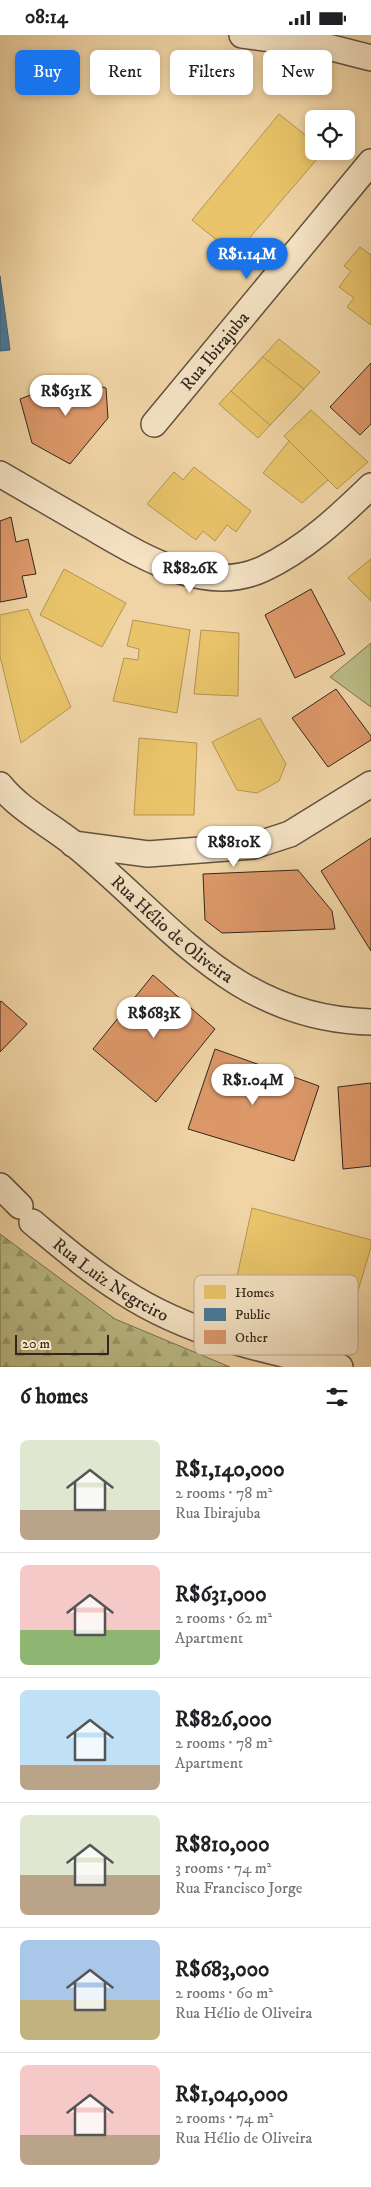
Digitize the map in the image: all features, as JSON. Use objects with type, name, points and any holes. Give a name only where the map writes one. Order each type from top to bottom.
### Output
[{"type":"street","points":[[242,35],[328,47],[371,58]]},
{"type":"street","name":"Rua Ibirajuba","points":[[154,424],[371,162]]},
{"type":"street","points":[[0,474],[166,567],[199,575],[225,578],[261,570],[296,550],[328,527],[371,486]]},
{"type":"street","points":[[74,844],[148,854],[253,846],[290,834],[371,784]]},
{"type":"street","name":"Rua Hélio de Oliveira","points":[[0,785],[28,812],[74,844],[202,959],[235,982],[269,1000],[312,1015],[371,1022]]},
{"type":"street","name":"Rua Luiz Negreiro","points":[[0,1186],[26,1214],[123,1292],[194,1326]]},
{"type":"street","name":"Rua Luiz Negreiro","points":[[286,1355],[340,1367]]},
{"type":"green space","points":[[371,643],[371,707],[330,677]]},
{"type":"green space","points":[[0,1234],[115,1319],[194,1352],[194,1355],[201,1355],[230,1367],[0,1367]]},
{"type":"building: Homes","points":[[279,114],[305,135],[305,160],[316,160],[235,255],[192,220]]},
{"type":"building: Homes","points":[[360,247],[371,255],[371,325],[347,307],[354,298],[339,287],[351,271],[344,266]]},
{"type":"building: Homes","points":[[279,339],[320,372],[258,438],[219,404]]},
{"type":"building: Homes","points":[[263,357],[304,389],[270,425],[231,391]]},
{"type":"building: Homes","points":[[311,410],[368,462],[337,489],[284,436]]},
{"type":"building: Homes","points":[[289,441],[328,480],[302,503],[263,473]]},
{"type":"building: Homes","points":[[194,467],[251,511],[236,532],[227,525],[215,541],[203,531],[196,540],[147,504],[174,472],[183,480]]},
{"type":"building: Homes","points":[[371,559],[371,601],[348,578]]},
{"type":"building: Homes","points":[[64,569],[126,603],[102,647],[40,615]]},
{"type":"building: Homes","points":[[28,609],[71,707],[21,743],[0,656],[0,615]]},
{"type":"building: Homes","points":[[133,620],[190,630],[177,713],[113,701],[124,658],[138,660],[139,649],[127,646]]},
{"type":"building: Homes","points":[[201,630],[239,633],[238,696],[194,694]]},
{"type":"building: Homes","points":[[260,718],[286,764],[279,781],[257,793],[237,790],[212,742]]},
{"type":"building: Homes","points":[[139,738],[197,743],[194,815],[134,815]]},
{"type":"building: Homes","points":[[252,1208],[371,1240],[371,1247],[358,1291],[358,1275],[237,1275]]},
{"type":"building: Public","points":[[0,276],[10,350],[0,351]]},
{"type":"building: Other","points":[[371,363],[371,424],[360,435],[330,407]]},
{"type":"building: Other","points":[[72,379],[106,388],[108,418],[70,464],[32,443],[20,399]]},
{"type":"building: Other","points":[[11,517],[16,542],[28,539],[36,574],[22,576],[27,597],[0,602],[0,521]]},
{"type":"building: Other","points":[[311,589],[345,654],[295,678],[265,615]]},
{"type":"building: Other","points":[[336,689],[371,736],[371,740],[328,767],[292,718]]},
{"type":"building: Other","points":[[371,838],[371,951],[321,871]]},
{"type":"building: Other","points":[[298,870],[332,911],[335,929],[222,933],[205,920],[203,874]]},
{"type":"building: Other","points":[[153,975],[215,1029],[156,1102],[93,1049]]},
{"type":"building: Other","points":[[0,1002],[27,1024],[0,1052]]},
{"type":"building: Other","points":[[215,1049],[319,1086],[294,1161],[188,1129]]},
{"type":"building: Other","points":[[371,1083],[371,1166],[343,1169],[338,1087]]}]
